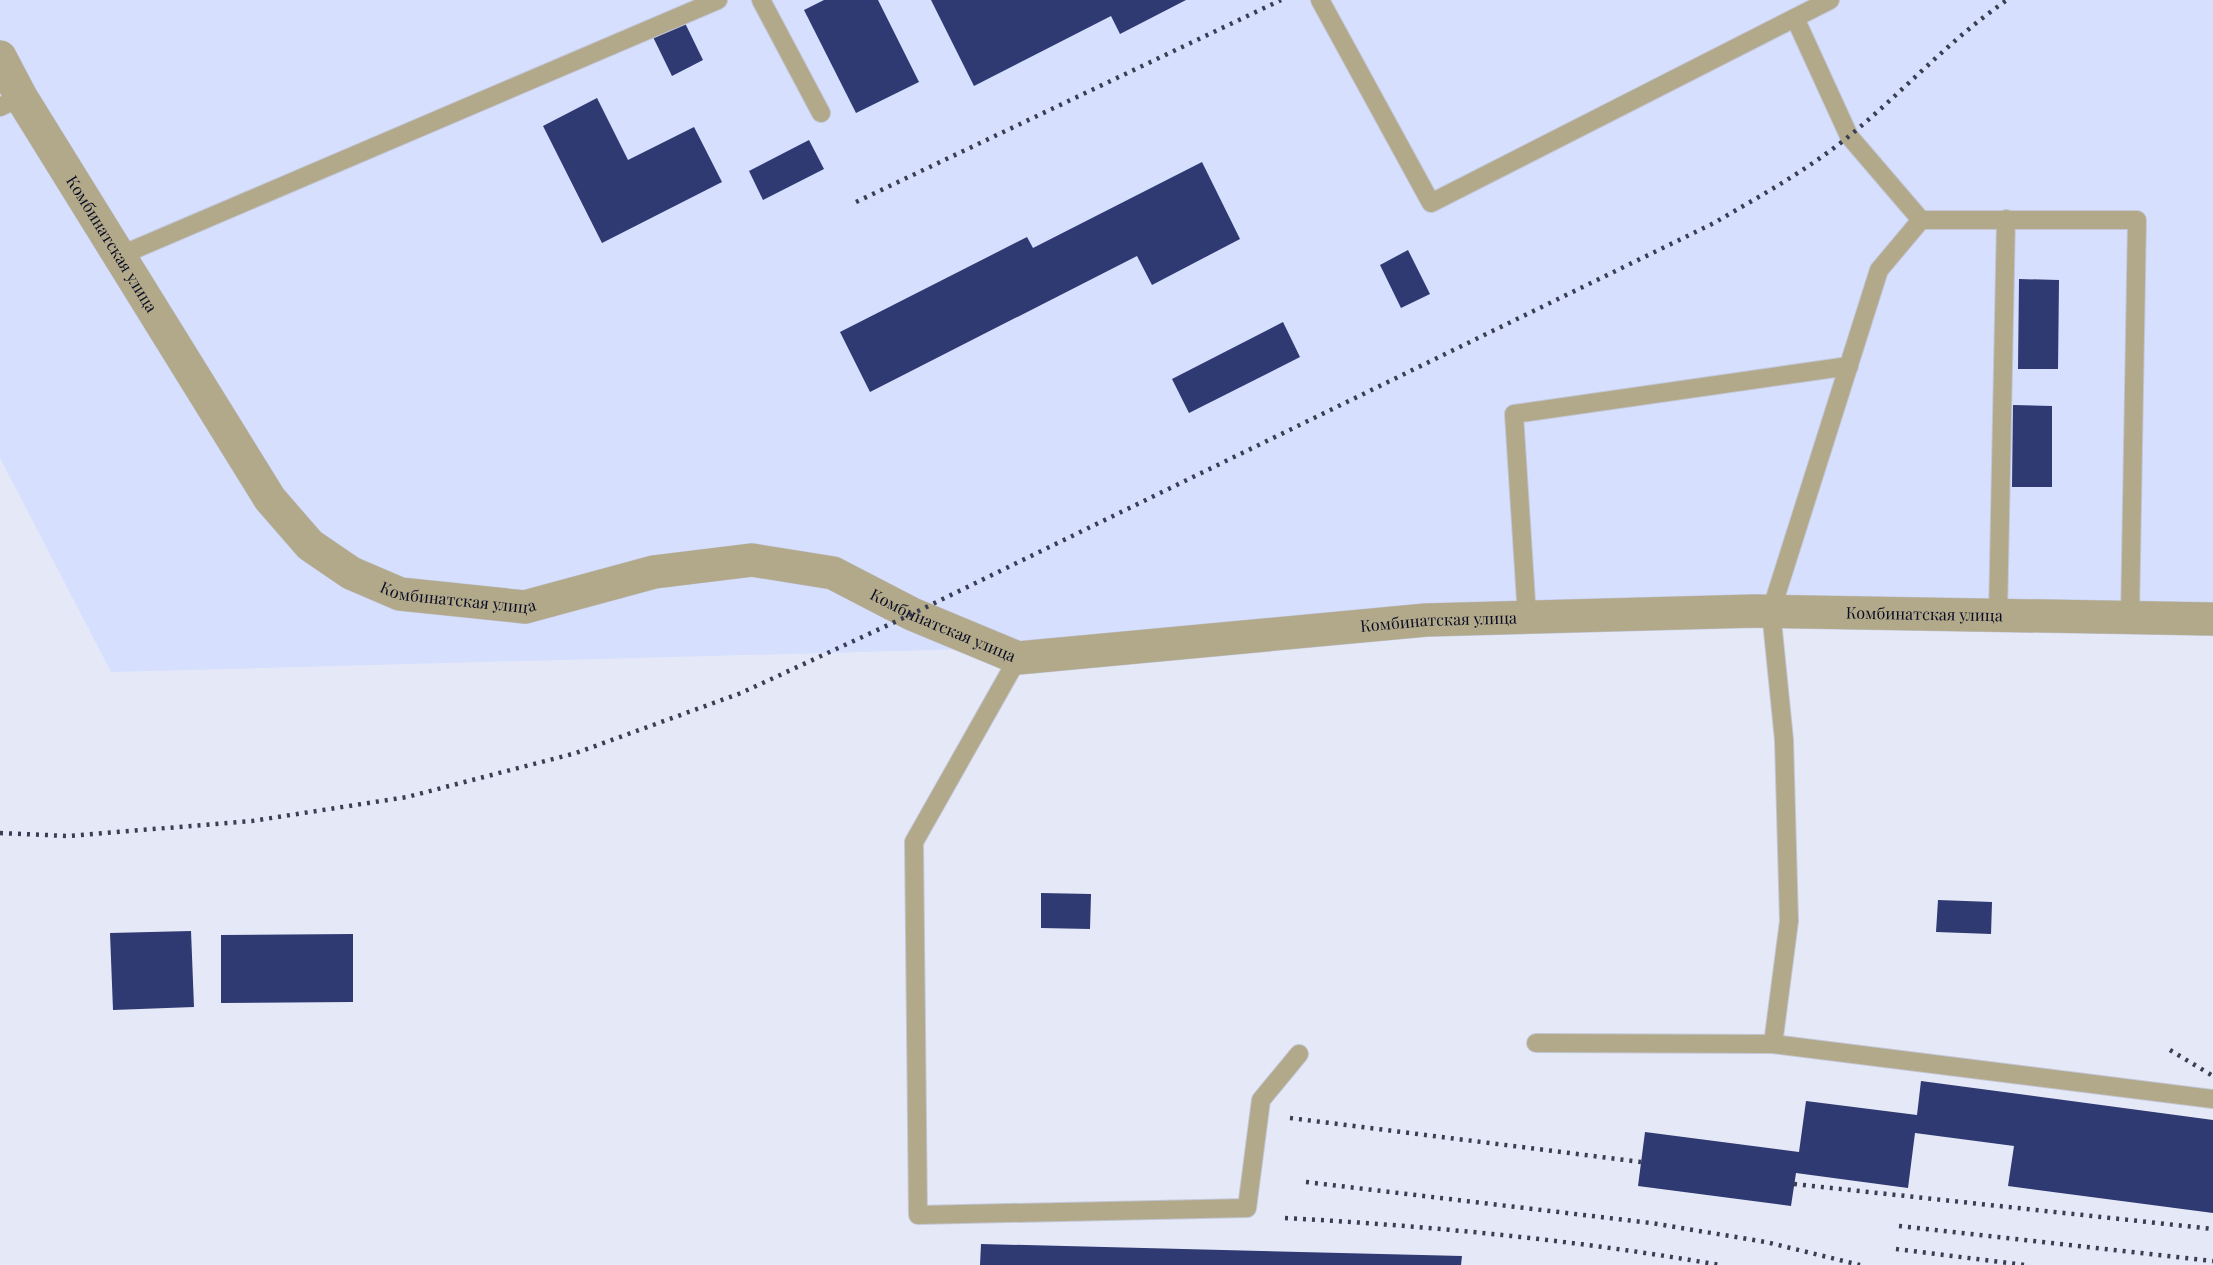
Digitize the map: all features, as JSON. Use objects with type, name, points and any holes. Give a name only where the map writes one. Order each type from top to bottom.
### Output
[{"type":"street","name":"Комбинатская улица","points":[[0,57],[10,102],[119,255],[270,499],[310,545],[351,573],[400,594],[525,607],[654,572],[752,560],[833,573],[912,614],[1018,658],[1426,620],[1771,611],[2213,619]]},
{"type":"lane","points":[[119,255],[718,0]]},
{"type":"lane","points":[[760,0],[821,113]]},
{"type":"lane","points":[[1320,0],[1431,203],[1830,0]]},
{"type":"lane","points":[[1796,18],[1849,136],[1921,220]]},
{"type":"lane","points":[[1998,615],[2006,219]]},
{"type":"lane","points":[[1773,1044],[1789,921],[1784,740],[1771,611],[1879,270],[1921,220],[2137,220],[2130,617]]},
{"type":"lane","points":[[1527,617],[1514,414],[1849,366]]},
{"type":"lane","points":[[1018,658],[914,842],[918,1215],[1247,1208],[1261,1100],[1299,1054]]},
{"type":"lane","points":[[1536,1043],[1773,1044],[2213,1099]]},
{"type":"shaded area","points":[[0,0],[2213,0],[2213,616],[111,672],[0,458]]},
{"type":"building","points":[[824,0],[878,0],[919,82],[856,113],[804,10]]},
{"type":"building","points":[[931,0],[1186,0],[1120,34],[1111,16],[974,86]]},
{"type":"building","points":[[684,21],[703,60],[672,76],[653,37]]},
{"type":"building","points":[[597,98],[628,160],[694,127],[722,182],[602,243],[543,126]]},
{"type":"building","points":[[809,140],[824,169],[763,200],[749,171]]},
{"type":"building","points":[[1202,162],[1240,239],[1152,285],[1137,256],[870,392],[840,332],[1027,237],[1033,248]]},
{"type":"building","points":[[1408,250],[1430,294],[1401,308],[1380,265]]},
{"type":"building","points":[[2019,279],[2059,280],[2058,369],[2018,369]]},
{"type":"building","points":[[1283,322],[1300,357],[1189,413],[1172,379]]},
{"type":"building","points":[[2013,405],[2052,406],[2052,487],[2012,487]]},
{"type":"building","points":[[1041,893],[1091,894],[1090,929],[1041,928]]},
{"type":"building","points":[[1938,900],[1992,902],[1991,934],[1936,932]]},
{"type":"building","points":[[191,931],[194,1007],[113,1010],[110,933]]},
{"type":"building","points":[[353,934],[353,1002],[221,1003],[221,935]]},
{"type":"building","points":[[1921,1081],[2213,1120],[2213,1213],[2008,1186],[2014,1146],[1915,1133],[1908,1188],[1796,1173],[1791,1206],[1638,1186],[1645,1132],[1799,1152],[1806,1101],[1917,1115]]},
{"type":"building","points":[[981,1244],[1462,1256],[1461,1265],[980,1265]]},
{"type":"railway","points":[[856,202],[1281,0]]},
{"type":"railway","points":[[0,833],[68,836],[252,821],[407,797],[576,753],[741,693],[912,614],[1714,223],[1783,183],[1848,137],[1945,49],[2007,0]]},
{"type":"railway","points":[[2170,1050],[2213,1076]]},
{"type":"railway","points":[[1290,1118],[1641,1162]]},
{"type":"railway","points":[[1306,1182],[1651,1223],[1766,1242],[1860,1265]]},
{"type":"railway","points":[[1794,1184],[2213,1229]]},
{"type":"railway","points":[[1285,1218],[1503,1235],[1612,1248],[1720,1265]]},
{"type":"railway","points":[[1899,1226],[2213,1261]]},
{"type":"railway","points":[[1896,1249],[2025,1265]]}]
